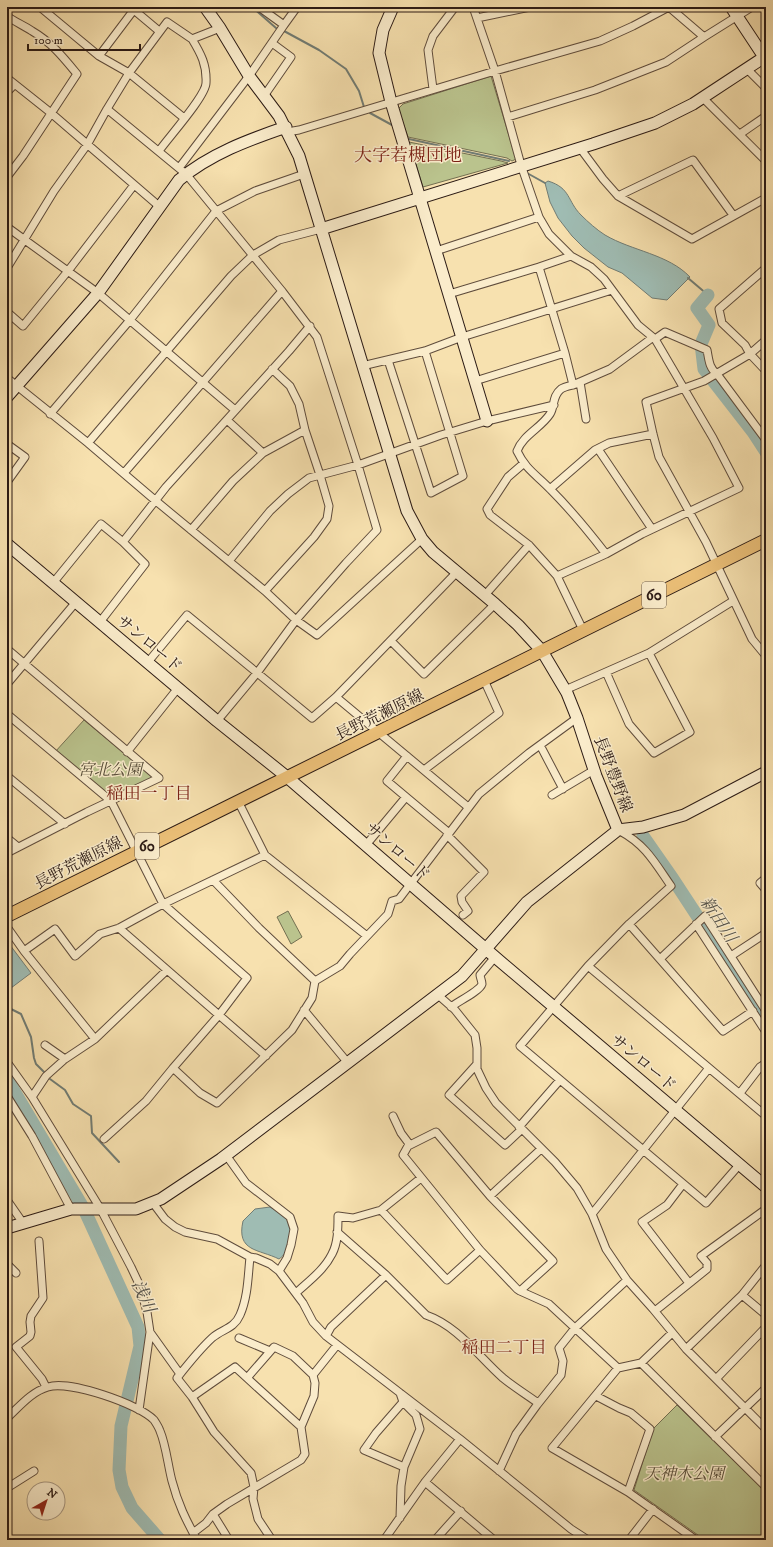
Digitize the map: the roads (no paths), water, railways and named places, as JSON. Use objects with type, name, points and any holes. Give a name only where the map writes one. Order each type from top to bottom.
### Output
[{"type":"main road","name":"長野荒瀬原線","points":[[7,916],[136,850],[287,778],[766,540]]},
{"type":"street","points":[[40,7],[99,56],[129,73],[184,118]]},
{"type":"street","name":"長野豊野線","points":[[205,7],[220,28],[249,76],[286,130],[299,156],[407,511],[422,539],[433,552],[458,571],[496,604],[542,651],[565,690],[577,718],[594,770],[618,830],[643,827],[684,815],[766,772]]},
{"type":"street","points":[[259,7],[284,25]]},
{"type":"street","points":[[7,397],[98,293],[179,180],[182,171],[297,7]]},
{"type":"street","points":[[393,7],[383,30],[379,53],[391,102],[487,421]]},
{"type":"street","points":[[433,89],[428,50],[433,36],[455,7]]},
{"type":"street","points":[[473,7],[495,71],[521,165],[539,217],[549,234],[572,256],[591,267],[604,279],[638,324],[653,339],[713,438],[740,488],[652,529],[606,554],[557,576]]},
{"type":"street","points":[[477,18],[530,7]]},
{"type":"street","points":[[182,171],[224,151],[286,130],[299,130],[433,89],[600,41],[669,7],[704,36]]},
{"type":"street","points":[[508,117],[595,90],[666,62],[704,36],[734,12],[752,7]]},
{"type":"street","points":[[99,56],[135,8],[159,31]]},
{"type":"street","points":[[88,443],[231,276],[253,256],[279,240],[321,229],[521,165],[580,148],[655,123],[693,104],[746,68],[765,58],[734,12]]},
{"type":"street","points":[[7,16],[17,24],[31,30],[57,50],[77,74],[24,156],[7,177]]},
{"type":"street","points":[[7,268],[54,191],[87,145],[129,73],[167,22],[192,39],[203,57],[206,84],[202,95],[159,151]]},
{"type":"street","points":[[192,39],[220,28]]},
{"type":"street","points":[[264,96],[290,57],[272,43]]},
{"type":"street","points":[[746,68],[766,88]]},
{"type":"street","points":[[7,78],[51,113],[160,207]]},
{"type":"street","points":[[7,92],[14,85]]},
{"type":"street","points":[[702,97],[766,161]]},
{"type":"street","points":[[107,109],[182,171],[310,326],[317,337],[326,363],[377,530],[296,620],[257,673],[217,721]]},
{"type":"street","points":[[740,134],[766,116]]},
{"type":"street","points":[[580,148],[603,179],[618,196],[692,239],[766,198]]},
{"type":"street","points":[[618,196],[693,160],[733,215]]},
{"type":"street","points":[[50,414],[130,320],[216,211],[255,191],[304,174]]},
{"type":"street","points":[[7,312],[23,326],[68,271],[134,185]]},
{"type":"street","points":[[436,251],[539,217]]},
{"type":"street","points":[[7,227],[24,241],[98,293],[235,410]]},
{"type":"street","points":[[449,294],[572,256]]},
{"type":"street","points":[[540,266],[573,385]]},
{"type":"street","points":[[766,268],[719,309],[722,323],[745,345],[750,354],[766,371]]},
{"type":"street","points":[[362,366],[425,351],[462,337],[612,290]]},
{"type":"street","points":[[124,474],[282,291]]},
{"type":"street","points":[[123,542],[166,488],[310,326]]},
{"type":"street","points":[[606,554],[550,489],[523,464],[517,451],[520,443],[550,414],[554,404],[554,397],[561,390],[610,369],[665,332],[707,350],[709,364],[713,371],[766,440]]},
{"type":"street","points":[[766,340],[750,354],[716,375],[704,381],[646,402],[652,434],[659,457],[706,542],[752,639],[766,656]]},
{"type":"street","points":[[388,360],[431,492],[463,476],[425,351]]},
{"type":"street","points":[[475,381],[565,353]]},
{"type":"street","points":[[265,591],[314,537],[327,519],[328,506],[320,475],[305,430],[299,404],[290,386],[272,369]]},
{"type":"street","points":[[7,378],[88,443],[156,502],[265,591],[296,620],[316,636],[422,539]]},
{"type":"street","points":[[580,382],[586,419]]},
{"type":"street","points":[[229,561],[270,512],[309,478],[358,465],[487,421],[554,404]]},
{"type":"street","points":[[227,420],[263,453]]},
{"type":"street","points":[[191,530],[232,481],[263,453],[305,430]]},
{"type":"street","points":[[550,489],[598,449],[609,443],[652,434]]},
{"type":"street","points":[[7,444],[25,457],[7,482]]},
{"type":"street","points":[[598,449],[652,529]]},
{"type":"street","points":[[523,464],[508,477],[487,509],[490,515],[529,545],[557,576],[583,630]]},
{"type":"street","points":[[53,583],[101,524],[123,542],[145,564],[100,622]]},
{"type":"street","name":"サンロード","points":[[7,544],[411,883],[495,957],[766,1187]]},
{"type":"street","points":[[485,595],[529,545]]},
{"type":"street","points":[[148,662],[187,615],[312,718],[391,641],[458,571]]},
{"type":"street","points":[[565,690],[649,653],[733,601]]},
{"type":"street","points":[[7,684],[76,602]]},
{"type":"street","points":[[391,641],[424,674],[496,604]]},
{"type":"street","points":[[7,649],[159,778],[7,853]]},
{"type":"street","points":[[606,672],[629,724],[654,753],[690,732],[649,653]]},
{"type":"street","points":[[424,770],[499,713],[484,680]]},
{"type":"street","points":[[127,752],[178,688]]},
{"type":"street","points":[[336,696],[468,807]]},
{"type":"street","points":[[7,714],[111,801],[163,904],[247,978],[219,1015],[146,1101],[104,1139]]},
{"type":"street","points":[[173,1068],[200,1093],[217,1102],[292,1030],[312,998],[315,981],[340,966],[388,914],[392,901],[399,899],[479,794],[540,745],[577,718]]},
{"type":"street","points":[[540,745],[563,789]]},
{"type":"street","points":[[407,756],[387,781],[448,834],[484,872],[461,896],[462,902],[468,911],[463,915]]},
{"type":"street","points":[[552,795],[594,770]]},
{"type":"street","points":[[7,776],[65,824]]},
{"type":"street","points":[[366,845],[406,797]]},
{"type":"street","points":[[238,801],[264,855],[367,936]]},
{"type":"street","points":[[7,1228],[73,1209],[136,1209],[161,1199],[226,1156],[462,976],[527,902],[618,830],[632,837],[644,847],[671,886],[588,966],[520,1046],[706,1203],[740,1164]]},
{"type":"street","points":[[7,838],[18,847]]},
{"type":"street","points":[[24,951],[55,929],[75,956],[100,934],[119,928],[163,904],[264,855]]},
{"type":"street","points":[[766,878],[760,883],[766,890]]},
{"type":"street","points":[[213,880],[259,928],[315,981]]},
{"type":"street","points":[[660,958],[705,916],[766,1011]]},
{"type":"street","points":[[630,924],[724,1031],[753,1011]]},
{"type":"street","points":[[696,924],[766,1032]]},
{"type":"street","points":[[7,926],[24,951],[95,1039]]},
{"type":"street","points":[[119,928],[266,1056]]},
{"type":"street","points":[[731,956],[766,933]]},
{"type":"street","points":[[451,1007],[478,989],[482,982],[480,975],[495,957]]},
{"type":"street","points":[[588,966],[766,1116]]},
{"type":"street","points":[[32,1097],[46,1076],[65,1060],[95,1039],[168,970]]},
{"type":"street","points":[[438,995],[451,1007],[475,1036],[477,1048],[476,1069],[486,1088],[496,1103],[542,1149],[577,1188],[592,1214],[606,1248],[627,1280],[686,1349],[766,1429]]},
{"type":"street","points":[[304,1010],[348,1063]]},
{"type":"street","points":[[44,1045],[65,1060]]},
{"type":"street","points":[[7,1062],[32,1097],[98,1208],[140,1286],[148,1312],[150,1332],[138,1409]]},
{"type":"street","points":[[740,1093],[760,1067],[766,1063]]},
{"type":"street","points":[[476,1065],[449,1095],[505,1145],[521,1128],[560,1080]]},
{"type":"street","points":[[592,1214],[709,1068]]},
{"type":"street","points":[[7,1096],[32,1136],[73,1209]]},
{"type":"street","points":[[393,1116],[401,1133],[410,1145]]},
{"type":"street","points":[[520,1291],[553,1261],[490,1196],[436,1132],[410,1145],[403,1155],[480,1250],[520,1291],[549,1304],[618,1368]]},
{"type":"street","points":[[490,1196],[542,1149]]},
{"type":"street","points":[[226,1156],[246,1183],[290,1217],[294,1229],[292,1245],[280,1271]]},
{"type":"street","points":[[296,1293],[318,1274],[333,1253],[338,1216],[353,1218],[381,1210],[421,1178]]},
{"type":"street","points":[[683,1184],[667,1205],[642,1222],[689,1283]]},
{"type":"street","points":[[7,1200],[23,1223]]},
{"type":"street","points":[[153,1203],[165,1219],[175,1227],[185,1232],[217,1239],[250,1257],[270,1264],[280,1271],[296,1293],[313,1322],[326,1336],[588,1540]]},
{"type":"street","points":[[655,1311],[707,1269],[707,1263],[701,1256],[766,1209]]},
{"type":"street","points":[[381,1210],[447,1280],[480,1250]]},
{"type":"street","points":[[337,1232],[386,1275],[426,1315],[435,1318],[457,1334],[473,1347],[503,1378],[538,1403]]},
{"type":"street","points":[[39,1241],[43,1298],[30,1316],[30,1336],[16,1347],[42,1379],[46,1387]]},
{"type":"street","points":[[250,1257],[248,1281],[240,1316],[232,1327],[214,1336],[177,1378],[192,1397],[214,1432],[251,1473],[254,1487],[253,1499],[258,1519],[272,1540]]},
{"type":"street","points":[[7,1264],[16,1273]]},
{"type":"street","points":[[686,1349],[742,1295],[766,1265]]},
{"type":"street","points":[[326,1336],[331,1327],[386,1275]]},
{"type":"street","points":[[499,1471],[516,1434],[538,1403],[561,1375],[563,1361],[559,1348],[575,1328],[627,1280]]},
{"type":"street","points":[[742,1295],[766,1315]]},
{"type":"street","points":[[716,1379],[766,1327]]},
{"type":"street","points":[[150,1332],[180,1374]]},
{"type":"street","points":[[672,1333],[641,1363],[618,1368],[552,1448],[628,1492],[696,1540]]},
{"type":"street","points":[[239,1338],[270,1351]]},
{"type":"street","points":[[313,1375],[337,1345]]},
{"type":"street","points":[[193,1533],[206,1523],[212,1514],[254,1487],[301,1460],[305,1454],[301,1427],[314,1396],[315,1383],[313,1375],[293,1356],[274,1347],[247,1378]]},
{"type":"street","points":[[641,1363],[766,1487]]},
{"type":"street","points":[[192,1397],[234,1367],[301,1427]]},
{"type":"street","points":[[7,1418],[32,1394],[50,1386],[66,1386],[88,1391],[117,1399],[138,1409],[154,1420],[160,1431],[172,1482],[182,1514],[197,1540]]},
{"type":"street","points":[[715,1437],[766,1388]]},
{"type":"street","points":[[400,1393],[403,1402],[416,1415],[420,1429],[404,1468],[400,1486],[400,1518]]},
{"type":"street","points":[[596,1396],[631,1413],[650,1429],[628,1492]]},
{"type":"street","points":[[403,1402],[376,1433],[364,1450],[404,1468]]},
{"type":"street","points":[[384,1540],[425,1482],[460,1439]]},
{"type":"street","points":[[7,1488],[34,1471]]},
{"type":"street","points":[[425,1482],[494,1540]]},
{"type":"street","points":[[629,1540],[653,1509]]},
{"type":"street","points":[[435,1540],[461,1511]]},
{"type":"street","points":[[212,1514],[229,1540]]},
{"type":"street","points":[[573,1540],[580,1535]]},
{"type":"water","points":[[548,181],[561,187],[581,215],[602,233],[671,263],[690,277],[667,300],[652,298],[622,273],[608,267],[584,248],[572,236],[558,218],[550,202],[545,183]]},
{"type":"water","points":[[7,941],[31,973],[7,991]]},
{"type":"water","points":[[270,1207],[286,1218],[290,1228],[291,1234],[288,1246],[283,1256],[279,1259],[251,1248],[243,1239],[243,1221],[255,1209]]},
{"type":"waterway","points":[[252,7],[276,28]]},
{"type":"waterway","points":[[284,31],[319,50],[346,69],[359,91],[364,107]]},
{"type":"waterway","points":[[370,113],[392,125]]},
{"type":"waterway","points":[[409,139],[509,161]]},
{"type":"waterway","points":[[527,173],[545,183]]},
{"type":"waterway","points":[[688,278],[708,295]]},
{"type":"waterway","points":[[708,295],[697,308],[709,325],[701,344],[704,369],[753,432],[766,452]]},
{"type":"waterway","name":"新田川","points":[[643,836],[766,1021]]},
{"type":"waterway","points":[[7,1007],[21,1014],[31,1037],[36,1064],[45,1073]]},
{"type":"waterway","name":"浅川","points":[[7,1079],[84,1209],[138,1327],[140,1346],[121,1426],[119,1470],[122,1487],[132,1508],[160,1540]]},
{"type":"waterway","points":[[50,1079],[65,1090],[73,1104],[91,1116],[92,1133],[119,1162]]},
{"type":"district","name":"大字若槻団地","points":[[408,155]]},
{"type":"district","name":"稲田一丁目","points":[[149,793]]},
{"type":"district","name":"稲田二丁目","points":[[504,1347]]},
{"type":"park label","name":"宮北公園","points":[[110,769]]},
{"type":"park label","name":"天神木公園","points":[[684,1473]]}]
